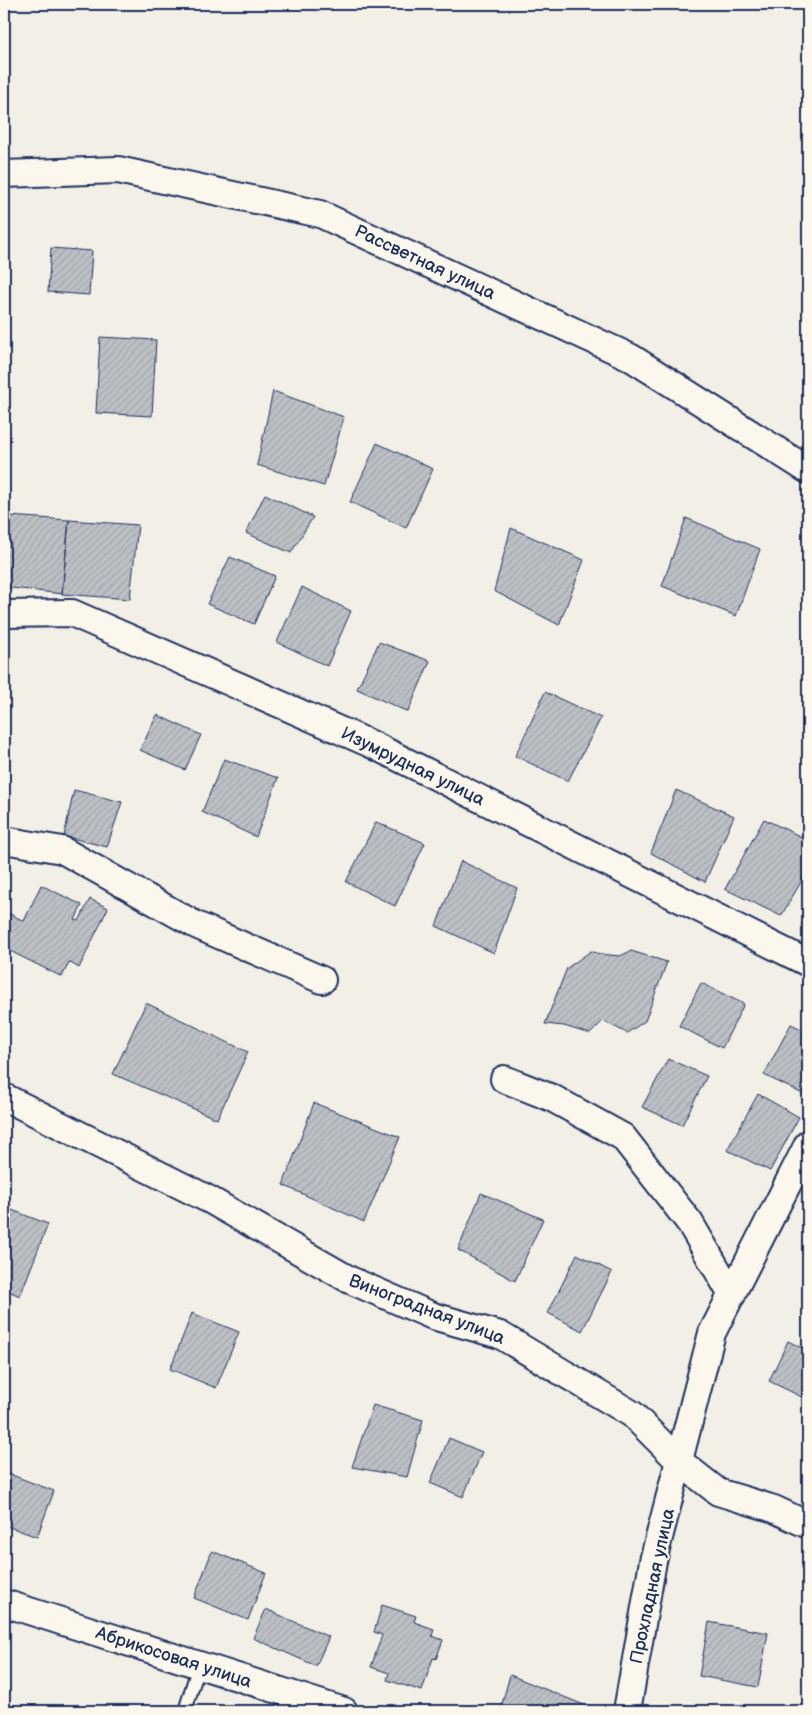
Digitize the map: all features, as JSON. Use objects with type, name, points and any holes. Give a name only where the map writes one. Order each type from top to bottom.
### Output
[{"type":"street","name":"Рассветная улица","points":[[4,174],[118,170],[320,214],[630,357],[808,470]]},
{"type":"street","name":"Изумрудная улица","points":[[4,614],[72,614],[371,744],[808,963]]},
{"type":"street","points":[[4,840],[62,850],[196,925],[322,980]]},
{"type":"street","points":[[504,1078],[552,1098],[623,1137],[690,1223],[732,1294]]},
{"type":"street","name":"Виноградная улица","points":[[4,1097],[210,1200],[350,1280],[433,1316],[500,1335],[632,1414],[680,1462],[718,1492],[774,1509],[808,1525]]},
{"type":"street","name":"Прохладная улица","points":[[627,1711],[654,1562],[712,1333],[808,1144]]},
{"type":"street","name":"Абрикосовая улица","points":[[4,1603],[344,1711]]},
{"type":"lane","points":[[185,1711],[199,1664]]},
{"type":"building","points":[[51,248],[92,251],[89,295],[48,292]]},
{"type":"building","points":[[100,337],[156,340],[152,416],[96,413]]},
{"type":"building","points":[[273,391],[344,417],[324,486],[257,465]]},
{"type":"building","points":[[377,443],[433,469],[406,528],[350,502]]},
{"type":"building","points":[[265,494],[313,517],[291,553],[246,533]]},
{"type":"building","points":[[8,516],[69,520],[62,594],[4,587]]},
{"type":"building","points":[[686,518],[760,549],[736,616],[662,586]]},
{"type":"building","points":[[69,520],[138,525],[130,599],[62,594]]},
{"type":"building","points":[[511,528],[584,560],[559,625],[494,591]]},
{"type":"building","points":[[230,557],[275,576],[254,624],[207,604]]},
{"type":"building","points":[[302,587],[351,611],[327,666],[277,642]]},
{"type":"building","points":[[379,642],[430,661],[408,712],[357,689]]},
{"type":"building","points":[[545,692],[601,718],[568,781],[515,756]]},
{"type":"building","points":[[157,715],[201,735],[185,770],[140,750]]},
{"type":"building","points":[[224,759],[278,778],[256,837],[202,812]]},
{"type":"building","points":[[74,790],[122,802],[107,847],[64,836]]},
{"type":"building","points":[[676,790],[734,816],[705,882],[651,853]]},
{"type":"building","points":[[764,819],[808,840],[808,870],[781,916],[725,889]]},
{"type":"building","points":[[376,822],[425,843],[395,906],[346,882]]},
{"type":"building","points":[[461,861],[517,888],[494,953],[436,926]]},
{"type":"building","points":[[41,885],[82,905],[75,920],[79,921],[90,899],[108,908],[79,968],[69,962],[62,977],[4,948],[4,917],[6,912],[24,921]]},
{"type":"building","points":[[808,913],[808,928],[801,925]]},
{"type":"building","points":[[591,951],[620,956],[631,951],[667,962],[645,1021],[627,1033],[603,1021],[590,1034],[564,1026],[545,1024],[567,968]]},
{"type":"building","points":[[701,983],[744,1004],[722,1048],[679,1026]]},
{"type":"building","points":[[146,1003],[248,1052],[217,1119],[113,1074]]},
{"type":"building","points":[[791,1024],[808,1032],[808,1088],[805,1095],[764,1075]]},
{"type":"building","points":[[668,1059],[707,1076],[682,1125],[642,1107]]},
{"type":"building","points":[[758,1094],[799,1117],[770,1171],[727,1150]]},
{"type":"building","points":[[314,1103],[400,1137],[364,1222],[283,1185]]},
{"type":"building","points":[[481,1193],[543,1219],[515,1281],[458,1250]]},
{"type":"building","points":[[4,1207],[48,1224],[20,1296],[4,1289]]},
{"type":"building","points":[[577,1254],[612,1272],[582,1331],[548,1313]]},
{"type":"building","points":[[192,1313],[239,1332],[216,1388],[170,1369]]},
{"type":"building","points":[[788,1341],[808,1351],[808,1400],[769,1381]]},
{"type":"building","points":[[373,1405],[423,1420],[407,1477],[352,1467]]},
{"type":"building","points":[[449,1438],[482,1452],[463,1497],[430,1483]]},
{"type":"building","points":[[4,1472],[54,1491],[37,1537],[4,1525]]},
{"type":"building","points":[[212,1551],[266,1573],[248,1620],[194,1598]]},
{"type":"building","points":[[382,1605],[416,1616],[414,1622],[434,1629],[432,1636],[443,1640],[436,1659],[433,1658],[422,1691],[387,1680],[389,1673],[371,1667],[382,1635],[374,1632]]},
{"type":"building","points":[[266,1609],[329,1637],[316,1666],[253,1638]]},
{"type":"building","points":[[709,1622],[768,1633],[758,1687],[699,1676]]},
{"type":"building","points":[[510,1675],[589,1707],[588,1711],[500,1711]]}]
